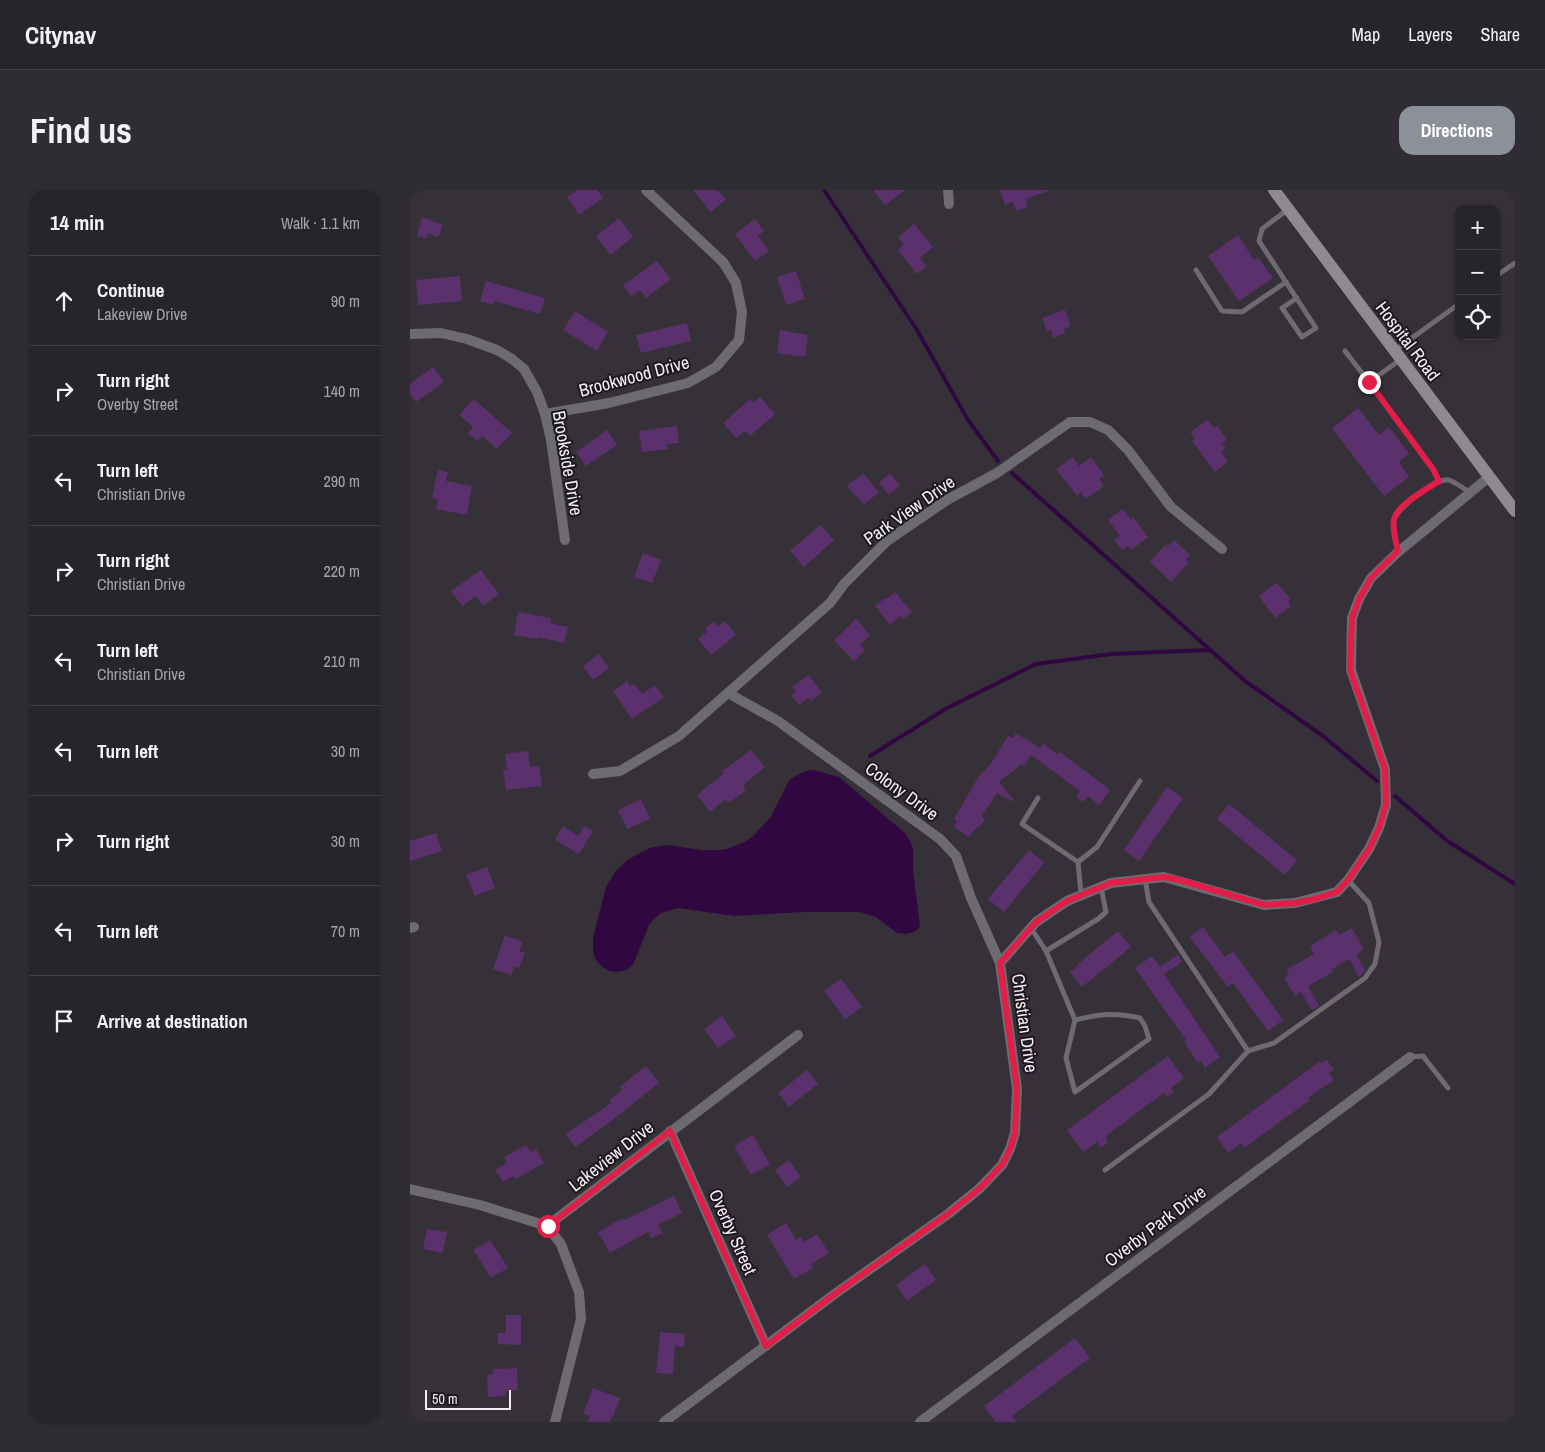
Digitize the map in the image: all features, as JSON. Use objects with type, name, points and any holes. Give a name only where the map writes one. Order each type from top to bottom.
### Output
[{"type":"street","name":"Brookwood Drive","points":[[545,414],[609,403],[688,383],[716,367],[739,340],[742,312],[736,283],[723,262],[647,190]]},
{"type":"street","points":[[948,190],[949,204]]},
{"type":"street","name":"Hospital Road","points":[[1274,190],[1515,511]]},
{"type":"street","name":"Brookside Drive","points":[[410,334],[441,333],[467,339],[497,350],[524,369],[537,392],[545,414],[551,440],[565,540]]},
{"type":"street","name":"Park View Drive","points":[[593,774],[620,770],[679,736],[830,603],[844,584],[887,541],[947,500],[997,472],[1070,422],[1090,422],[1108,430],[1128,450],[1171,507],[1222,549]]},
{"type":"street","name":"Christian Drive","points":[[664,1422],[836,1293],[948,1214],[979,1189],[1002,1165],[1015,1133],[1017,1089],[1000,963],[1036,922],[1067,901],[1111,883],[1164,877],[1264,905],[1295,903],[1315,899],[1337,892],[1348,880],[1369,849],[1379,828],[1386,804],[1385,769],[1350,670],[1352,618],[1359,599],[1371,578],[1398,551],[1490,477]]},
{"type":"street","name":"Colony Drive","points":[[728,693],[778,721],[940,838],[956,856],[971,898],[1000,963]]},
{"type":"street","name":"Lakeview Drive","points":[[548,1226],[798,1035]]},
{"type":"street","name":"Overby Park Drive","points":[[920,1422],[1410,1057]]},
{"type":"street","name":"Overby Street","points":[[670,1131],[766,1346]]},
{"type":"street","points":[[410,1189],[480,1205],[548,1226],[561,1244],[579,1292],[581,1319],[555,1422]]},
{"type":"lane","points":[[1288,210],[1262,229],[1259,241],[1316,328],[1302,338],[1282,308],[1296,298]]},
{"type":"lane","points":[[1500,273],[1515,262]]},
{"type":"lane","points":[[1196,270],[1222,311],[1242,312],[1286,282]]},
{"type":"lane","points":[[1369,382],[1397,355],[1455,307]]},
{"type":"lane","points":[[1345,351],[1433,469],[1439,481]]},
{"type":"lane","points":[[1398,551],[1394,533],[1394,520],[1402,507],[1439,481],[1448,480],[1469,492]]},
{"type":"lane","points":[[1078,862],[1097,847],[1140,781]]},
{"type":"lane","points":[[1038,798],[1022,824],[1078,862]]},
{"type":"lane","points":[[1078,862],[1081,894]]},
{"type":"lane","points":[[1145,879],[1149,902],[1248,1051]]},
{"type":"lane","points":[[1105,1170],[1209,1094],[1248,1051],[1274,1043],[1365,978],[1375,964],[1379,942],[1369,903],[1348,880]]},
{"type":"lane","points":[[1046,952],[1106,912],[1101,886]]},
{"type":"lane","points":[[1031,928],[1046,952],[1075,1020],[1066,1058],[1075,1092],[1149,1039],[1140,1018],[1124,1014],[1100,1014],[1075,1020]]},
{"type":"lane","points":[[1410,1057],[1423,1056],[1448,1088]]},
{"type":"shaded area","points":[[814,770],[839,777],[906,834],[913,849],[913,870],[920,927],[914,932],[906,934],[897,933],[876,917],[860,912],[802,912],[735,916],[678,908],[661,913],[649,925],[633,965],[626,970],[618,972],[609,971],[601,966],[593,952],[593,938],[606,887],[615,872],[627,860],[650,848],[659,846],[667,845],[702,850],[719,850],[744,842],[751,838],[770,818],[790,779],[805,771]]},
{"type":"building","points":[[578,190],[597,190],[603,198],[579,215],[567,197]]},
{"type":"building","points":[[693,190],[718,190],[726,199],[711,212]]},
{"type":"building","points":[[873,190],[905,190],[885,205]]},
{"type":"building","points":[[1000,190],[1048,191],[1026,199],[1028,207],[1016,211],[1013,202],[1005,205]]},
{"type":"building","points":[[422,217],[443,225],[438,237],[428,233],[426,239],[417,236]]},
{"type":"building","points":[[619,218],[633,237],[610,255],[596,236]]},
{"type":"building","points":[[755,219],[764,231],[758,236],[769,251],[755,261],[735,234]]},
{"type":"building","points":[[914,224],[933,247],[920,258],[927,266],[917,274],[898,250],[904,245],[898,237]]},
{"type":"building","points":[[1238,235],[1254,260],[1258,257],[1273,278],[1239,301],[1208,256]]},
{"type":"building","points":[[657,261],[671,279],[646,298],[640,290],[631,296],[623,285]]},
{"type":"building","points":[[796,271],[805,299],[786,305],[777,277]]},
{"type":"building","points":[[460,276],[462,301],[418,305],[416,280]]},
{"type":"building","points":[[486,281],[545,298],[540,314],[494,301],[493,305],[480,301]]},
{"type":"building","points":[[1065,310],[1071,326],[1064,329],[1065,333],[1053,338],[1051,330],[1047,331],[1042,318]]},
{"type":"building","points":[[575,311],[608,332],[597,351],[563,330]]},
{"type":"building","points":[[687,323],[691,341],[641,353],[636,335]]},
{"type":"building","points":[[780,330],[808,335],[805,357],[777,353]]},
{"type":"building","points":[[433,367],[444,382],[416,402],[410,394],[410,384]]},
{"type":"building","points":[[760,397],[775,414],[750,436],[745,431],[736,438],[723,423],[750,399],[753,403]]},
{"type":"building","points":[[474,399],[512,433],[497,449],[482,436],[477,441],[468,433],[473,427],[459,415]]},
{"type":"building","points":[[1358,408],[1379,435],[1389,427],[1409,454],[1399,462],[1409,477],[1384,496],[1332,428]]},
{"type":"building","points":[[1207,420],[1214,428],[1217,426],[1227,439],[1222,443],[1226,448],[1221,452],[1228,462],[1215,472],[1192,441],[1195,438],[1190,432]]},
{"type":"building","points":[[677,426],[679,443],[667,444],[668,449],[642,452],[639,431]]},
{"type":"building","points":[[607,430],[617,445],[586,466],[576,452]]},
{"type":"building","points":[[1073,457],[1079,466],[1091,457],[1104,475],[1099,479],[1104,486],[1086,499],[1081,492],[1077,496],[1056,469]]},
{"type":"building","points":[[438,470],[448,472],[446,481],[472,486],[467,515],[436,509],[438,499],[432,498]]},
{"type":"building","points":[[863,473],[879,492],[864,505],[847,486]]},
{"type":"building","points":[[890,473],[900,486],[889,495],[879,483]]},
{"type":"building","points":[[1123,509],[1130,519],[1133,517],[1148,537],[1131,550],[1128,546],[1122,550],[1114,540],[1120,536],[1108,520]]},
{"type":"building","points":[[820,525],[834,540],[804,567],[790,551]]},
{"type":"building","points":[[1174,540],[1190,555],[1186,560],[1189,562],[1171,582],[1150,562],[1166,544],[1168,546]]},
{"type":"building","points":[[643,553],[661,560],[652,583],[634,577]]},
{"type":"building","points":[[481,570],[499,594],[483,606],[476,596],[462,606],[451,591]]},
{"type":"building","points":[[1276,583],[1291,599],[1288,601],[1291,606],[1275,618],[1259,596]]},
{"type":"building","points":[[895,592],[912,612],[903,619],[900,616],[890,625],[875,606]]},
{"type":"building","points":[[518,612],[551,618],[550,623],[568,627],[564,643],[539,637],[539,639],[514,635]]},
{"type":"building","points":[[856,619],[870,635],[860,645],[865,650],[854,661],[834,640]]},
{"type":"building","points":[[714,621],[718,627],[725,621],[736,635],[711,655],[698,639],[708,631],[705,628]]},
{"type":"building","points":[[599,654],[609,668],[593,680],[583,666]]},
{"type":"building","points":[[808,675],[822,692],[811,701],[808,698],[799,705],[791,695],[796,691],[792,687]]},
{"type":"building","points":[[627,681],[630,686],[634,684],[642,694],[655,685],[664,697],[632,719],[613,691]]},
{"type":"building","points":[[1016,733],[1040,748],[1043,743],[1058,755],[1060,752],[1110,790],[1099,805],[1088,796],[1083,802],[1076,797],[1080,791],[1031,755],[1024,766],[1022,764],[999,782],[1016,803],[997,793],[982,816],[985,821],[969,837],[954,827],[957,821],[954,819],[977,779],[992,762],[1008,736],[1013,738]]},
{"type":"building","points":[[751,750],[765,767],[743,785],[746,790],[729,803],[726,799],[710,812],[697,795],[724,773],[722,771]]},
{"type":"building","points":[[528,751],[530,767],[539,766],[542,786],[506,790],[503,770],[507,770],[505,754]]},
{"type":"building","points":[[1167,787],[1183,798],[1139,861],[1124,850]]},
{"type":"building","points":[[641,799],[650,819],[627,829],[618,810]]},
{"type":"building","points":[[1229,804],[1297,860],[1285,875],[1217,819]]},
{"type":"building","points":[[563,826],[578,836],[584,826],[593,831],[579,854],[555,840]]},
{"type":"building","points":[[436,833],[442,851],[410,861],[410,841]]},
{"type":"building","points":[[1029,850],[1044,863],[1004,912],[988,899]]},
{"type":"building","points":[[487,867],[495,888],[475,896],[466,875]]},
{"type":"building","points":[[1203,927],[1225,957],[1233,951],[1283,1020],[1268,1031],[1233,983],[1228,987],[1190,937]]},
{"type":"building","points":[[1352,928],[1364,950],[1356,954],[1365,970],[1359,977],[1349,959],[1331,970],[1333,972],[1308,986],[1319,1006],[1312,1010],[1301,992],[1295,996],[1284,978],[1289,975],[1286,970],[1314,954],[1310,946],[1336,930],[1339,935]]},
{"type":"building","points":[[1118,931],[1131,947],[1082,987],[1070,972]]},
{"type":"building","points":[[505,935],[523,942],[519,951],[525,953],[519,968],[514,967],[511,975],[493,969]]},
{"type":"building","points":[[1178,955],[1182,962],[1164,974],[1220,1057],[1205,1068],[1201,1061],[1198,1063],[1184,1042],[1186,1040],[1135,968],[1152,956],[1160,967]]},
{"type":"building","points":[[841,979],[862,1007],[845,1019],[824,991]]},
{"type":"building","points":[[722,1016],[736,1036],[718,1048],[704,1029]]},
{"type":"building","points":[[1168,1056],[1184,1078],[1171,1088],[1174,1092],[1167,1097],[1164,1093],[1138,1112],[1105,1137],[1108,1142],[1101,1147],[1097,1142],[1083,1152],[1067,1130]]},
{"type":"building","points":[[1327,1060],[1334,1070],[1329,1073],[1334,1080],[1244,1148],[1241,1143],[1228,1153],[1217,1137],[1320,1061],[1321,1063]]},
{"type":"building","points":[[646,1066],[659,1083],[609,1123],[575,1147],[566,1134],[611,1103],[609,1100],[622,1090],[620,1087]]},
{"type":"building","points":[[807,1070],[818,1084],[789,1107],[778,1093]]},
{"type":"building","points":[[753,1135],[770,1164],[751,1175],[734,1146]]},
{"type":"building","points":[[526,1145],[531,1152],[536,1149],[544,1163],[516,1179],[514,1176],[503,1182],[495,1170],[507,1163],[504,1157]]},
{"type":"building","points":[[789,1160],[801,1177],[787,1187],[775,1170]]},
{"type":"building","points":[[674,1196],[682,1213],[658,1225],[663,1233],[651,1238],[648,1232],[610,1253],[598,1232],[623,1218],[624,1220]]},
{"type":"building","points":[[786,1223],[796,1240],[801,1237],[804,1242],[817,1234],[829,1253],[811,1264],[813,1268],[794,1279],[767,1235]]},
{"type":"building","points":[[427,1229],[447,1232],[443,1253],[423,1249]]},
{"type":"building","points":[[490,1240],[508,1268],[491,1278],[473,1250]]},
{"type":"building","points":[[925,1264],[936,1280],[907,1301],[896,1285]]},
{"type":"building","points":[[506,1315],[521,1315],[521,1345],[498,1344],[498,1333],[506,1333]]},
{"type":"building","points":[[660,1332],[685,1334],[684,1347],[675,1346],[673,1374],[656,1373]]},
{"type":"building","points":[[1075,1338],[1090,1358],[1012,1416],[1017,1422],[996,1422],[984,1406]]},
{"type":"building","points":[[517,1368],[518,1390],[506,1391],[506,1396],[488,1397],[487,1375],[493,1374],[493,1369]]},
{"type":"building","points":[[593,1388],[620,1398],[609,1422],[588,1422],[590,1416],[583,1414]]},
{"type":"waterway","points":[[824,190],[917,330],[968,420],[998,461]]},
{"type":"waterway","points":[[1012,473],[1245,681],[1323,736],[1377,781]]},
{"type":"waterway","points":[[870,756],[947,708],[1036,664],[1111,654],[1208,650]]},
{"type":"waterway","points":[[1395,796],[1446,840],[1515,884]]},
{"type":"route","points":[[548,1226],[670,1131],[766,1346],[836,1293],[948,1214],[979,1189],[1002,1165],[1015,1133],[1017,1089],[1000,963],[1036,922],[1081,894],[1111,883],[1138,879],[1164,877],[1180,880],[1264,905],[1295,903],[1337,892],[1348,880],[1369,849],[1379,828],[1386,804],[1385,769],[1350,670],[1352,618],[1359,599],[1371,578],[1398,551],[1394,533],[1394,520],[1402,507],[1439,481],[1433,469],[1369,382]]}]
